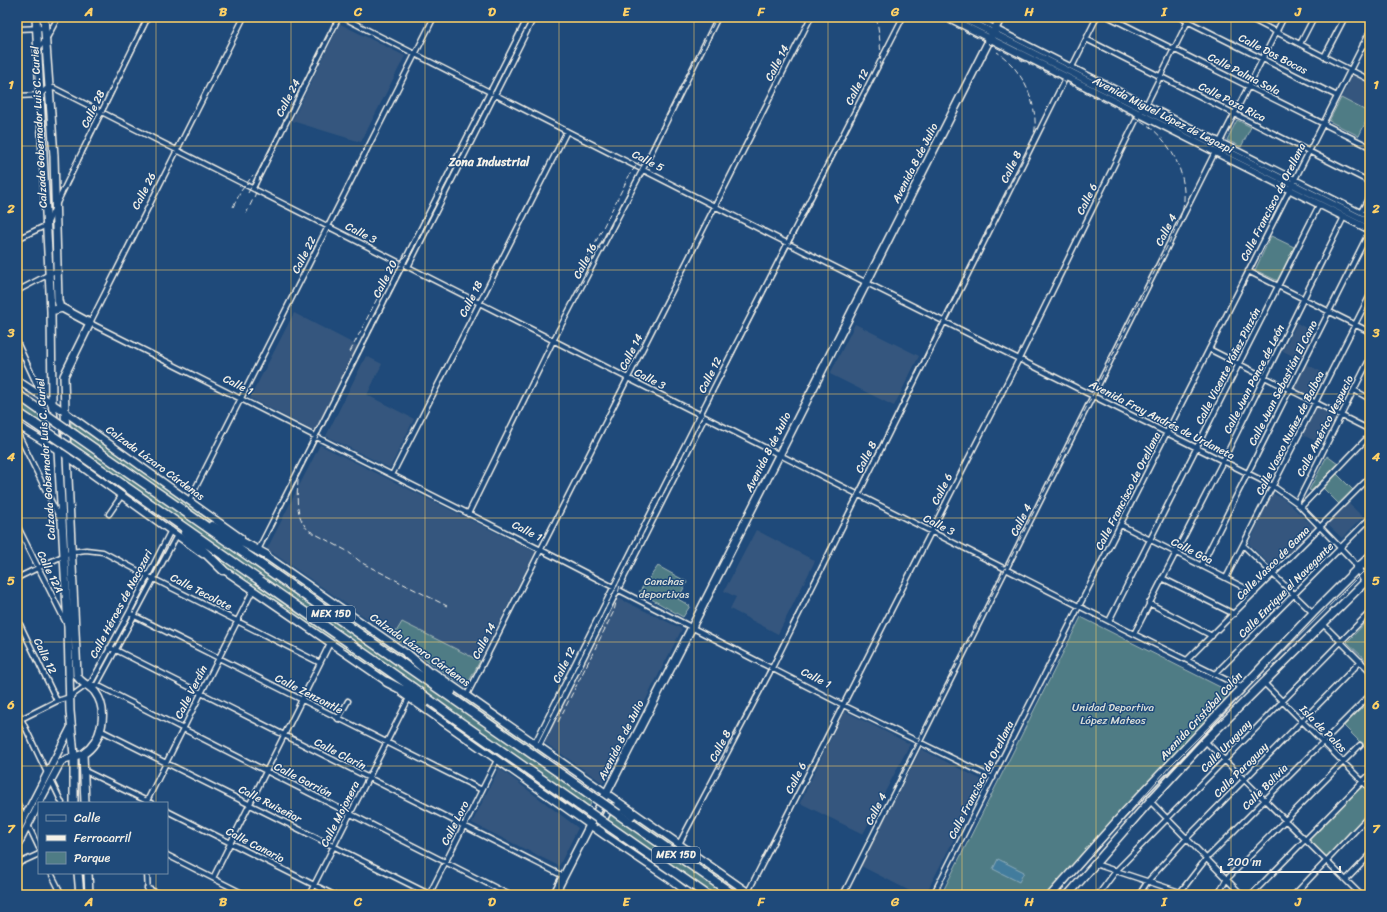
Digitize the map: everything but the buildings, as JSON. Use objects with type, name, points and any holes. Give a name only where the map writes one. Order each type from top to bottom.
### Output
[{"type":"highway","name":"Calzada Lázaro Cárdenas","points":[[17,394],[734,895]]},
{"type":"highway","name":"MEX 15D","points":[[17,412],[412,687],[707,895]]},
{"type":"highway","points":[[159,510],[223,570]]},
{"type":"highway","points":[[189,515],[217,528],[266,556]]},
{"type":"highway","points":[[407,654],[480,718]]},
{"type":"highway","points":[[387,682],[450,715]]},
{"type":"highway","points":[[712,879],[748,894]]},
{"type":"highway","points":[[690,883],[704,895]]},
{"type":"main road","name":"Calzada Gobernador Luis C. Curiel","points":[[36,17],[51,310],[52,404],[58,450],[68,627],[71,727],[74,756],[74,802]]},
{"type":"main road","name":"Calzada Gobernador Luis C. Curiel","points":[[44,17],[54,156],[54,208],[58,300],[60,308]]},
{"type":"main road","name":"Avenida Miguel López de Legazpi","points":[[947,17],[992,33],[1066,77],[1081,81]]},
{"type":"main road","name":"Avenida Miguel López de Legazpi","points":[[961,17],[1081,81],[1143,109],[1370,223]]},
{"type":"main road","name":"Avenida 8 de Julio","points":[[554,895],[692,627],[1000,17]]},
{"type":"main road","name":"Avenida Miguel López de Legazpi","points":[[1143,109],[1215,152],[1292,184],[1319,205],[1370,230]]},
{"type":"main road","name":"Calle 1","points":[[60,308],[90,323]]},
{"type":"main road","points":[[51,310],[60,308]]},
{"type":"main road","name":"Calle 26","points":[[64,376],[90,323]]},
{"type":"main road","name":"Calzada Gobernador Luis C. Curiel","points":[[64,376],[64,412],[77,675],[79,680],[87,685],[96,687]]},
{"type":"main road","name":"Calzada Lázaro Cárdenas","points":[[17,380],[266,556],[662,832],[748,894]]},
{"type":"main road","points":[[17,425],[67,456],[171,530],[223,570],[387,682],[691,895]]},
{"type":"main road","name":"Avenida Cristóbal Colón","points":[[1051,895],[1123,814],[1313,613],[1370,556]]},
{"type":"main road","name":"Avenida Fray Andrés de Urdaneta","points":[[1360,566],[1370,568]]},
{"type":"main road","name":"Avenida Fray Andrés de Urdaneta","points":[[1360,566],[1368,582]]},
{"type":"main road","name":"Avenida Cristóbal Colón","points":[[1068,895],[1150,801],[1205,741],[1323,624],[1368,582]]},
{"type":"main road","points":[[40,802],[61,762],[83,754],[95,743],[100,730],[102,710],[96,687]]},
{"type":"main road","points":[[17,832],[71,727]]},
{"type":"main road","points":[[83,754],[85,802]]},
{"type":"main road","points":[[17,847],[38,805]]},
{"type":"main road","points":[[604,835],[600,828],[601,825],[610,807],[615,806],[662,832]]},
{"type":"main road","points":[[78,874],[80,895]]},
{"type":"main road","points":[[88,874],[89,895]]},
{"type":"street","points":[[37,50],[45,40],[58,17]]},
{"type":"street","name":"Calle 28","points":[[47,225],[148,17]]},
{"type":"street","name":"Calle 26","points":[[90,323],[244,17]]},
{"type":"street","name":"Calle 24","points":[[253,188],[339,17]]},
{"type":"street","name":"Calle 5","points":[[342,17],[945,322]]},
{"type":"street","name":"Calle 22","points":[[189,501],[242,399],[434,17]]},
{"type":"street","name":"Calle 20","points":[[258,550],[528,17]]},
{"type":"street","name":"Calle 20","points":[[408,267],[534,17]]},
{"type":"street","name":"Calle 16","points":[[468,514],[553,341],[643,169],[718,17]]},
{"type":"street","name":"Calle 14","points":[[467,696],[811,17]]},
{"type":"street","name":"Calle 12","points":[[537,745],[613,587],[787,242],[903,17]]},
{"type":"street","name":"Avenida Miguel López de Legazpi","points":[[973,17],[992,33],[1072,67],[1143,109],[1220,142],[1292,184],[1370,217]]},
{"type":"street","points":[[1072,67],[1097,17]]},
{"type":"street","name":"Calle Palma Sola","points":[[1109,17],[1370,147]]},
{"type":"street","name":"Calle Dos Bocas","points":[[1179,17],[1189,19],[1262,59],[1337,96]]},
{"type":"street","points":[[1246,17],[1370,80]]},
{"type":"street","points":[[1220,142],[1284,17]]},
{"type":"street","points":[[1300,44],[1314,17]]},
{"type":"street","points":[[1324,57],[1345,17]]},
{"type":"street","name":"Calle 6","points":[[748,894],[1019,359],[1189,19]]},
{"type":"street","points":[[17,29],[44,28]]},
{"type":"street","name":"Calle Francisco de Orellana","points":[[933,895],[1370,31]]},
{"type":"street","name":"Calle Poza Rica","points":[[1086,39],[1370,182]]},
{"type":"street","points":[[1363,44],[1370,48]]},
{"type":"street","name":"Calle 8","points":[[679,844],[772,668],[1066,77]]},
{"type":"street","points":[[17,96],[40,95],[49,88]]},
{"type":"street","name":"Calle 3","points":[[49,88],[54,88],[177,149],[553,341],[1243,688]]},
{"type":"street","name":"Calle 18","points":[[392,475],[566,130]]},
{"type":"street","name":"Calle 4","points":[[843,895],[1215,152]]},
{"type":"street","points":[[1361,212],[1370,195]]},
{"type":"street","name":"Calle Vicente Yáñez Pinzón","points":[[1109,621],[1319,205]]},
{"type":"street","name":"Calle Juan Ponce de León","points":[[1134,634],[1223,461],[1344,217]]},
{"type":"street","points":[[17,239],[47,225]]},
{"type":"street","name":"Calle Juan Sebastián El Cano","points":[[1201,566],[1370,230]]},
{"type":"street","points":[[17,291],[57,270]]},
{"type":"street","points":[[1248,271],[1370,332]]},
{"type":"street","name":"Calle Vasco Nuñez de Balboa","points":[[1226,578],[1370,295]]},
{"type":"street","name":"Avenida Fray Andrés de Urdaneta","points":[[945,322],[1273,486],[1297,503],[1340,548],[1360,566]]},
{"type":"street","name":"Calle 1","points":[[90,323],[618,589],[843,705],[992,778]]},
{"type":"street","points":[[17,342],[43,398]]},
{"type":"street","points":[[1209,349],[1370,430]]},
{"type":"street","name":"Calle Américo Vespucio","points":[[1297,503],[1341,415],[1368,366],[1370,358]]},
{"type":"street","points":[[1354,390],[1370,399]]},
{"type":"street","name":"Calle 12","points":[[537,745],[705,417]]},
{"type":"street","points":[[28,432],[18,435],[62,523]]},
{"type":"street","points":[[1301,507],[1370,435]]},
{"type":"street","name":"Calle Vasco de Gama","points":[[1187,660],[1321,528],[1370,477]]},
{"type":"street","points":[[109,514],[122,495]]},
{"type":"street","name":"Calle Enrique el Navegante","points":[[1215,674],[1370,518]]},
{"type":"street","name":"Calle 12A","points":[[17,525],[68,627]]},
{"type":"street","name":"Calle Goa","points":[[1121,525],[1255,593]]},
{"type":"street","name":"Calle Héroes de Nacozari","points":[[70,697],[92,681],[129,613],[171,530]]},
{"type":"street","name":"Calle Héroes de Nacozari","points":[[96,687],[177,535]]},
{"type":"street","points":[[1243,545],[1313,613]]},
{"type":"street","name":"Calle Tecolote","points":[[71,552],[86,550],[103,552],[320,663]]},
{"type":"street","points":[[17,578],[71,552]]},
{"type":"street","points":[[1162,578],[1234,614]]},
{"type":"street","name":"Calle Verdín","points":[[148,802],[166,762],[253,590]]},
{"type":"street","points":[[1149,603],[1212,636]]},
{"type":"street","name":"Calle Uruguay","points":[[1098,895],[1116,871],[1370,612]]},
{"type":"street","name":"Calle Zenzontle","points":[[129,613],[482,790]]},
{"type":"street","name":"Calle 12","points":[[17,618],[57,701]]},
{"type":"street","points":[[1323,624],[1370,671]]},
{"type":"street","points":[[213,878],[330,643]]},
{"type":"street","name":"Calle Clarín","points":[[109,648],[116,650],[283,736],[563,876]]},
{"type":"street","name":"Calle Paraguay","points":[[1139,895],[1148,881],[1186,839],[1361,662]]},
{"type":"street","name":"Isla de Palos","points":[[1264,683],[1370,789]]},
{"type":"street","name":"Calle Gorrión","points":[[96,687],[183,729],[510,895]]},
{"type":"street","name":"Calle Bolivia","points":[[1179,893],[1206,859],[1370,695]]},
{"type":"street","points":[[19,720],[57,701],[70,697]]},
{"type":"street","name":"Calle Mojonera","points":[[309,895],[409,698]]},
{"type":"street","points":[[338,719],[348,701]]},
{"type":"street","points":[[17,710],[19,720],[47,773]]},
{"type":"street","name":"Calle Ruiseñor","points":[[100,730],[430,895]]},
{"type":"street","points":[[1205,741],[1361,895]]},
{"type":"street","points":[[1218,895],[1226,880],[1360,745]]},
{"type":"street","name":"Calle Loro","points":[[430,895],[497,760]]},
{"type":"street","points":[[83,770],[148,802]]},
{"type":"street","points":[[1251,895],[1370,774]]},
{"type":"street","points":[[51,780],[62,802]]},
{"type":"street","points":[[1150,801],[1242,895]]},
{"type":"street","points":[[17,803],[38,846]]},
{"type":"street","name":"Calle Canario","points":[[168,811],[334,895]]},
{"type":"street","points":[[1294,895],[1370,815]]},
{"type":"street","points":[[17,864],[38,854]]},
{"type":"street","points":[[1346,880],[1370,855]]},
{"type":"street","points":[[168,856],[213,878],[237,893],[246,895]]},
{"type":"street","points":[[1095,864],[1148,881],[1179,893],[1189,895]]},
{"type":"street","points":[[52,874],[62,895]]},
{"type":"street","points":[[147,874],[148,895]]},
{"type":"street","points":[[147,888],[161,895]]},
{"type":"shaded area","points":[[340,24],[405,56],[361,142],[292,121]]},
{"type":"shaded area","points":[[1353,75],[1370,84],[1370,93],[1368,97],[1370,98],[1370,113],[1341,98]]},
{"type":"shaded area","points":[[294,313],[358,346],[314,431],[250,398]]},
{"type":"shaded area","points":[[1297,323],[1315,333],[1301,360],[1283,351]]},
{"type":"shaded area","points":[[855,324],[919,356],[894,406],[830,374]]},
{"type":"shaded area","points":[[366,356],[382,364],[367,395],[414,419],[390,468],[326,436]]},
{"type":"shaded area","points":[[1306,364],[1326,374],[1315,398],[1294,388]]},
{"type":"shaded area","points":[[1317,407],[1337,417],[1323,445],[1303,435]]},
{"type":"shaded area","points":[[320,445],[535,552],[466,687],[267,549]]},
{"type":"shaded area","points":[[1272,493],[1284,499],[1315,528],[1274,569],[1249,544]]},
{"type":"shaded area","points":[[1348,503],[1363,517],[1342,538],[1327,524]]},
{"type":"shaded area","points":[[756,530],[815,561],[778,634],[730,609],[736,597],[724,591]]},
{"type":"shaded area","points":[[616,597],[682,629],[603,783],[544,742]]},
{"type":"shaded area","points":[[844,711],[910,744],[863,834],[800,803]]},
{"type":"shaded area","points":[[921,749],[984,781],[925,895],[918,895],[861,866]]},
{"type":"shaded area","points":[[499,768],[578,828],[559,866],[472,823]]},
{"type":"shaded area","points":[[998,859],[1024,872],[1019,882],[993,869]]},
{"type":"green space","points":[[1341,98],[1370,113],[1359,136],[1329,121]]},
{"type":"green space","points":[[1237,120],[1251,127],[1241,147],[1227,140]]},
{"type":"green space","points":[[1271,236],[1294,247],[1278,281],[1255,270]]},
{"type":"green space","points":[[17,397],[52,421],[52,431],[17,407]]},
{"type":"green space","points":[[71,422],[231,533],[191,512],[71,426]]},
{"type":"green space","points":[[71,434],[592,800],[589,808],[71,443]]},
{"type":"green space","points":[[71,451],[164,516],[191,541],[163,518],[71,455]]},
{"type":"green space","points":[[1327,456],[1338,464],[1311,491],[1309,490]]},
{"type":"green space","points":[[1336,473],[1353,490],[1339,504],[1322,487]]},
{"type":"green space","points":[[218,530],[259,553],[408,657],[443,688]]},
{"type":"green space","points":[[192,535],[427,701],[389,681],[223,568]]},
{"type":"green space","name":"Canchas deportivas","points":[[658,566],[687,582],[678,599],[690,606],[683,617],[639,592]]},
{"type":"green space","name":"Unidad Deportiva López Mateos","points":[[1081,617],[1232,693],[1140,791],[1047,895],[941,895]]},
{"type":"green space","points":[[1370,618],[1370,664],[1347,642]]},
{"type":"green space","points":[[402,622],[480,661],[466,687],[393,637]]},
{"type":"green space","points":[[438,677],[546,754],[544,759],[481,715]]},
{"type":"green space","points":[[416,699],[451,718],[576,806],[574,809]]},
{"type":"green space","points":[[1370,699],[1370,752],[1344,726]]},
{"type":"green space","points":[[1363,785],[1370,792],[1370,812],[1326,858],[1308,840]]},
{"type":"green space","points":[[619,811],[657,830],[747,894],[713,876]]},
{"type":"green space","points":[[611,813],[729,895],[713,895],[607,821]]},
{"type":"green space","points":[[607,828],[702,895],[695,895],[623,843]]},
{"type":"tram line","points":[[1057,895],[1171,765],[1370,565]]},
{"type":"railway","points":[[64,194],[151,17]]},
{"type":"railway","points":[[248,193],[337,17]]},
{"type":"railway","points":[[264,543],[531,17]]},
{"type":"railway","points":[[577,293],[717,17]]},
{"type":"railway","points":[[550,718],[880,66],[880,42],[876,17]]},
{"type":"railway","points":[[898,782],[1173,235],[1184,200],[1184,187],[1172,152],[1156,132],[1146,124],[936,17]]},
{"type":"railway","points":[[718,769],[1031,144],[1035,129],[1035,118],[1030,96],[1020,76],[1006,59],[997,52]]},
{"type":"railway","points":[[587,259],[630,174],[639,162]]},
{"type":"railway","points":[[233,207],[241,191],[253,175]]},
{"type":"railway","points":[[246,214],[255,195],[260,177]]},
{"type":"railway","points":[[350,352],[386,281],[394,269],[407,255]]},
{"type":"railway","points":[[298,480],[297,500],[299,513],[308,530],[347,551],[362,563],[447,606]]},
{"type":"railway","points":[[558,722],[614,611],[620,585]]},
{"type":"district","name":"Zona Industrial","points":[[489,162]]}]
